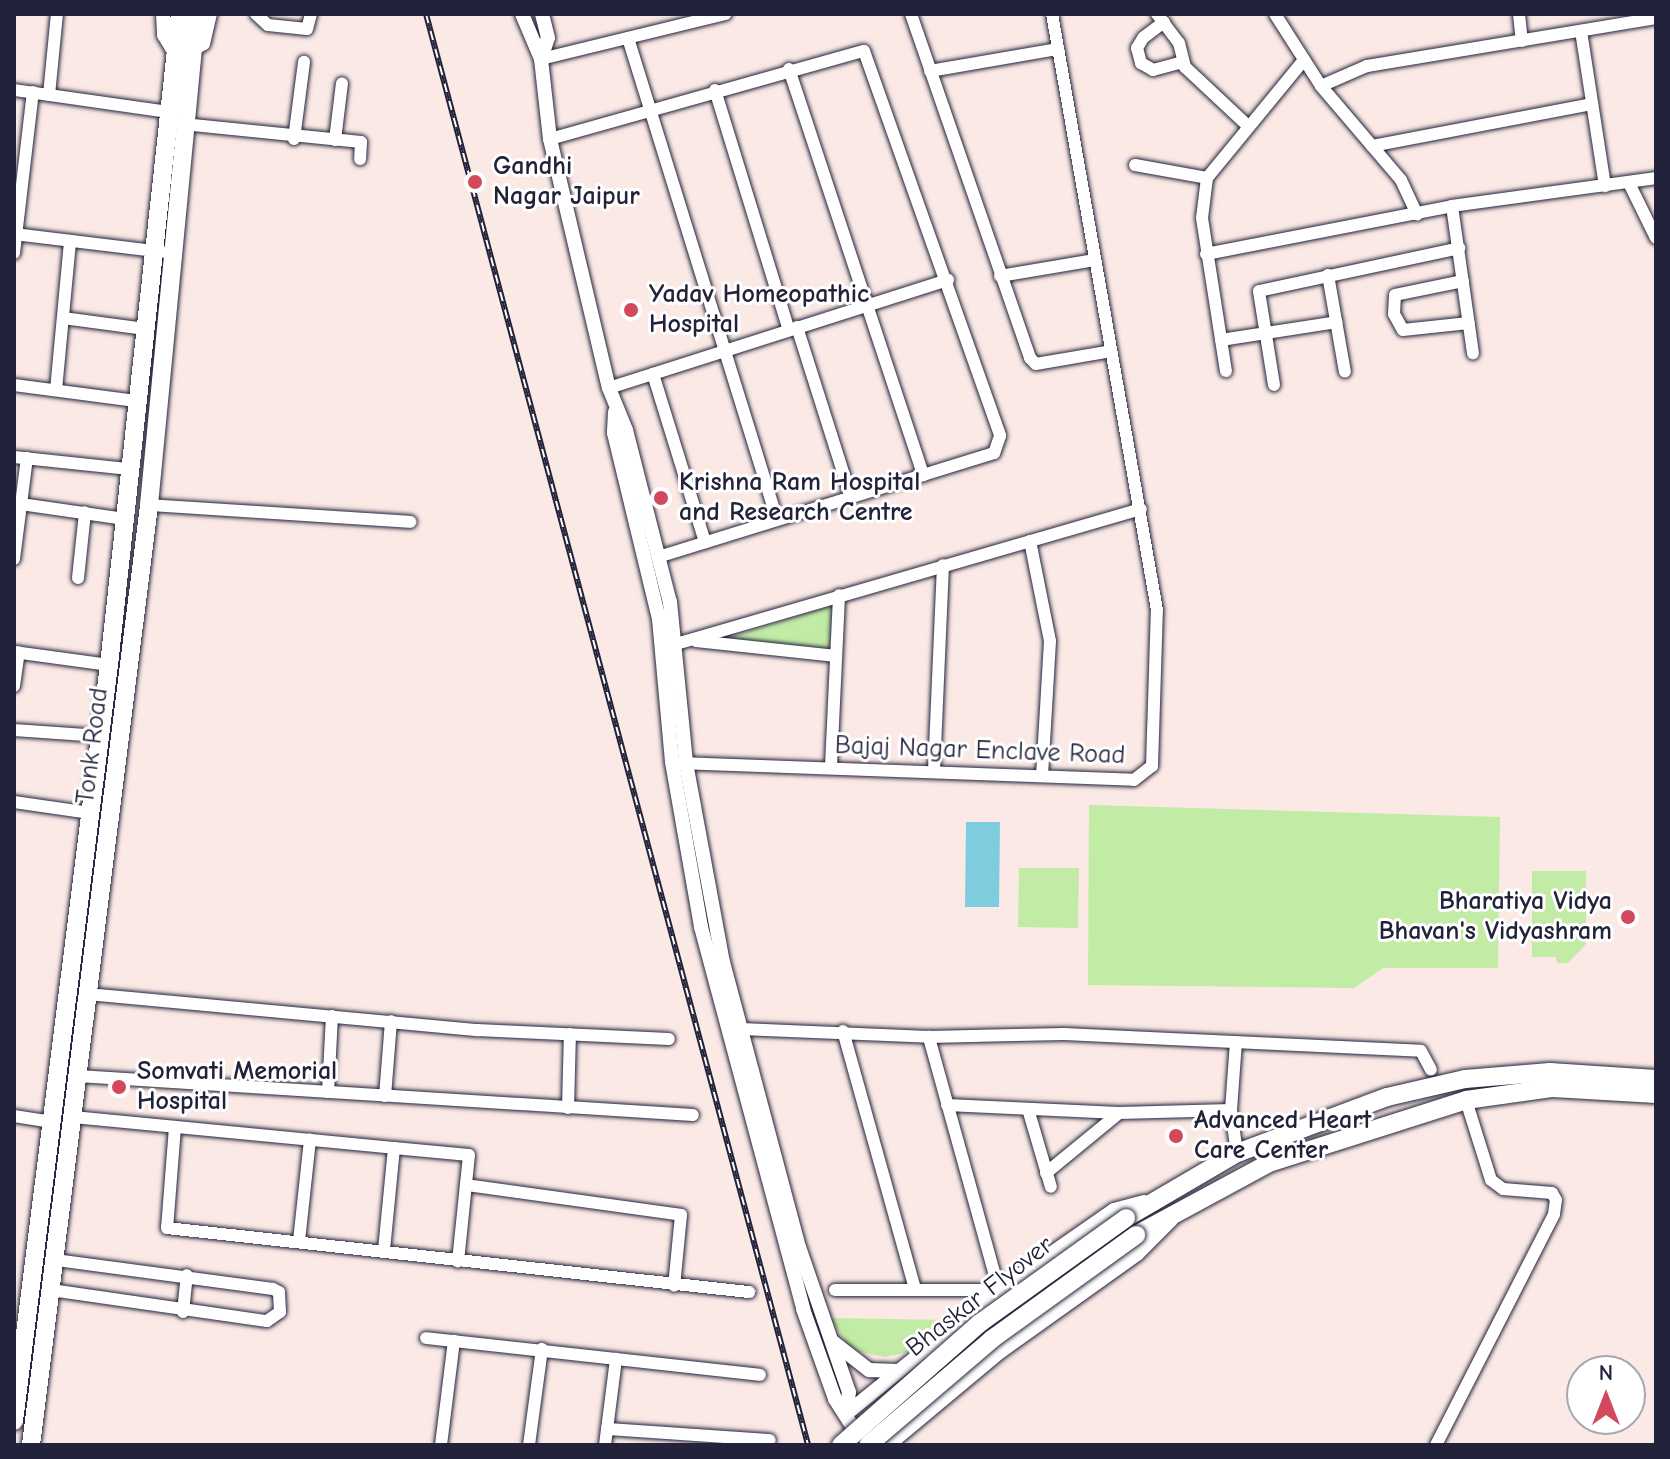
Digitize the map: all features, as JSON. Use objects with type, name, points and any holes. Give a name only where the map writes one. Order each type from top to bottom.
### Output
[{"type":"main road","name":"Tonk Road","points":[[31,1445],[149,505],[163,252],[187,21]]},
{"type":"main road","name":"Tonk Road","points":[[15,1412],[20,1324],[51,1122],[109,665],[145,329],[163,252]]},
{"type":"main road","name":"Bhaskar Flyover","points":[[868,1445],[992,1339],[1131,1227],[1156,1199],[1237,1153],[1387,1097],[1465,1079],[1552,1080]]},
{"type":"main road","points":[[1552,1080],[1656,1079]]},
{"type":"main road","points":[[1552,1080],[1656,1094]]},
{"type":"main road","name":"Bhaskar Flyover","points":[[841,1445],[980,1323],[1131,1227],[1174,1211],[1269,1163],[1466,1100],[1552,1080]]},
{"type":"street","points":[[49,95],[57,14]]},
{"type":"street","points":[[163,14],[164,35],[182,52],[204,44],[211,14]]},
{"type":"street","points":[[256,14],[268,25],[307,29],[311,14]]},
{"type":"street","points":[[522,14],[541,59],[550,139],[609,388],[615,411],[626,430],[683,642],[679,763],[741,1029],[828,1336],[849,1392],[846,1414]]},
{"type":"street","points":[[541,59],[548,38],[542,14]]},
{"type":"street","points":[[541,59],[726,14]]},
{"type":"street","points":[[911,14],[1032,362],[1111,351]]},
{"type":"street","name":"Bajaj Nagar Enclave Road","points":[[679,763],[831,766],[1134,780],[1152,766],[1157,621],[1141,509],[1052,14]]},
{"type":"street","points":[[1275,14],[1321,86],[1401,180],[1417,215]]},
{"type":"street","points":[[1519,14],[1522,41]]},
{"type":"street","points":[[1183,62],[1153,70],[1141,63],[1137,48],[1160,18],[1179,43],[1183,62],[1247,125]]},
{"type":"street","points":[[1321,86],[1367,66],[1656,18]]},
{"type":"street","points":[[1581,31],[1605,186]]},
{"type":"street","points":[[628,38],[777,519]]},
{"type":"street","points":[[930,71],[1058,49]]},
{"type":"street","points":[[550,139],[789,69],[864,51],[948,280],[1001,442],[994,453],[658,557]]},
{"type":"street","points":[[1226,371],[1206,254],[1202,199],[1207,178],[1247,125],[1304,60]]},
{"type":"street","points":[[294,139],[304,62]]},
{"type":"street","points":[[789,69],[870,305],[923,475]]},
{"type":"street","points":[[335,140],[342,83]]},
{"type":"street","points":[[14,90],[294,139],[361,142],[360,159]]},
{"type":"street","points":[[715,90],[851,497]]},
{"type":"street","points":[[14,253],[33,92]]},
{"type":"street","points":[[1372,146],[1592,104]]},
{"type":"street","points":[[1135,165],[1207,178]]},
{"type":"street","points":[[1206,254],[1452,206],[1656,178]]},
{"type":"street","points":[[1629,183],[1656,238]]},
{"type":"street","points":[[1452,206],[1473,354]]},
{"type":"street","points":[[15,234],[163,252]]},
{"type":"street","points":[[56,390],[70,241]]},
{"type":"street","points":[[1274,385],[1259,291],[1459,248]]},
{"type":"street","points":[[1000,276],[1095,260]]},
{"type":"street","points":[[1328,275],[1345,372]]},
{"type":"street","points":[[609,388],[948,280]]},
{"type":"street","points":[[1463,281],[1395,295],[1394,314],[1403,330],[1469,323]]},
{"type":"street","points":[[63,318],[145,329]]},
{"type":"street","points":[[1221,340],[1337,322]]},
{"type":"street","points":[[653,374],[705,542]]},
{"type":"street","points":[[14,385],[136,401]]},
{"type":"street","points":[[615,411],[614,433],[659,619],[701,927],[747,1112],[803,1309],[835,1399],[868,1445]]},
{"type":"street","points":[[14,559],[20,457],[129,469]]},
{"type":"street","points":[[18,503],[125,519]]},
{"type":"street","points":[[149,505],[410,522]]},
{"type":"street","points":[[683,642],[1141,509]]},
{"type":"street","points":[[78,578],[85,512]]},
{"type":"street","points":[[1030,541],[1050,641],[1042,776]]},
{"type":"street","points":[[934,771],[943,565]]},
{"type":"street","points":[[831,766],[839,595]]},
{"type":"street","points":[[683,642],[836,656]]},
{"type":"street","points":[[14,686],[16,652],[109,665]]},
{"type":"street","points":[[14,730],[100,736]]},
{"type":"street","points":[[14,802],[90,813]]},
{"type":"street","points":[[88,994],[391,1021],[669,1039]]},
{"type":"street","points":[[328,1092],[332,1016]]},
{"type":"street","points":[[385,1096],[391,1021]]},
{"type":"street","points":[[741,1029],[929,1037],[1064,1034],[1421,1051],[1431,1070]]},
{"type":"street","points":[[843,1031],[915,1289]]},
{"type":"street","points":[[568,1108],[570,1034]]},
{"type":"street","points":[[929,1037],[999,1290]]},
{"type":"street","points":[[1236,1042],[1231,1110],[1237,1153]]},
{"type":"street","points":[[78,1076],[693,1115]]},
{"type":"street","points":[[1436,1445],[1554,1214],[1556,1200],[1552,1193],[1503,1189],[1491,1180],[1466,1100]]},
{"type":"street","points":[[947,1105],[1119,1113],[1231,1110]]},
{"type":"street","points":[[1028,1109],[1051,1187]]},
{"type":"street","points":[[1046,1173],[1119,1113]]},
{"type":"street","points":[[14,1116],[51,1122]]},
{"type":"street","points":[[73,1117],[469,1155],[458,1261]]},
{"type":"street","points":[[175,1127],[167,1228],[749,1292]]},
{"type":"street","points":[[299,1241],[310,1140]]},
{"type":"street","points":[[384,1250],[394,1148]]},
{"type":"street","points":[[466,1185],[681,1215],[674,1286]]},
{"type":"street","points":[[846,1414],[999,1290],[1114,1210],[1156,1199]]},
{"type":"street","points":[[888,1445],[1001,1351],[1137,1254],[1171,1223],[1174,1211]]},
{"type":"street","points":[[51,1290],[183,1312],[267,1321],[280,1312],[279,1292],[273,1289],[187,1275],[55,1260]]},
{"type":"street","points":[[183,1312],[187,1275]]},
{"type":"street","points":[[835,1290],[999,1290]]},
{"type":"street","points":[[20,1324],[46,1331]]},
{"type":"street","points":[[828,1336],[858,1364],[899,1371]]},
{"type":"street","points":[[426,1338],[760,1375]]},
{"type":"street","points":[[441,1445],[454,1341]]},
{"type":"street","points":[[529,1445],[542,1349]]},
{"type":"street","points":[[605,1445],[616,1359]]},
{"type":"street","points":[[607,1429],[770,1440]]},
{"type":"green space","points":[[832,605],[830,649],[715,642]]},
{"type":"green space","points":[[1089,805],[1500,817],[1498,968],[1383,968],[1354,988],[1088,985]]},
{"type":"green space","points":[[1019,868],[1079,868],[1078,928],[1018,927]]},
{"type":"green space","points":[[1532,871],[1586,871],[1586,944],[1568,963],[1557,963],[1556,957],[1532,957]]},
{"type":"green space","points":[[830,1318],[947,1320],[908,1352],[885,1357],[851,1350]]},
{"type":"water","points":[[966,822],[1000,822],[999,907],[965,907]]},
{"type":"railway","points":[[426,14],[808,1445]]},
{"type":"place","name":"Gandhi Nagar Jaipur","points":[[475,182]]},
{"type":"place","name":"Yadav Homeopathic Hospital","points":[[631,310]]},
{"type":"place","name":"Krishna Ram Hospital and Research Centre","points":[[661,498]]},
{"type":"place","name":"Bharatiya Vidya Bhavan's Vidyashram","points":[[1628,917]]},
{"type":"place","name":"Somvati Memorial Hospital","points":[[119,1087]]},
{"type":"place","name":"Advanced Heart Care Center","points":[[1176,1136]]}]
